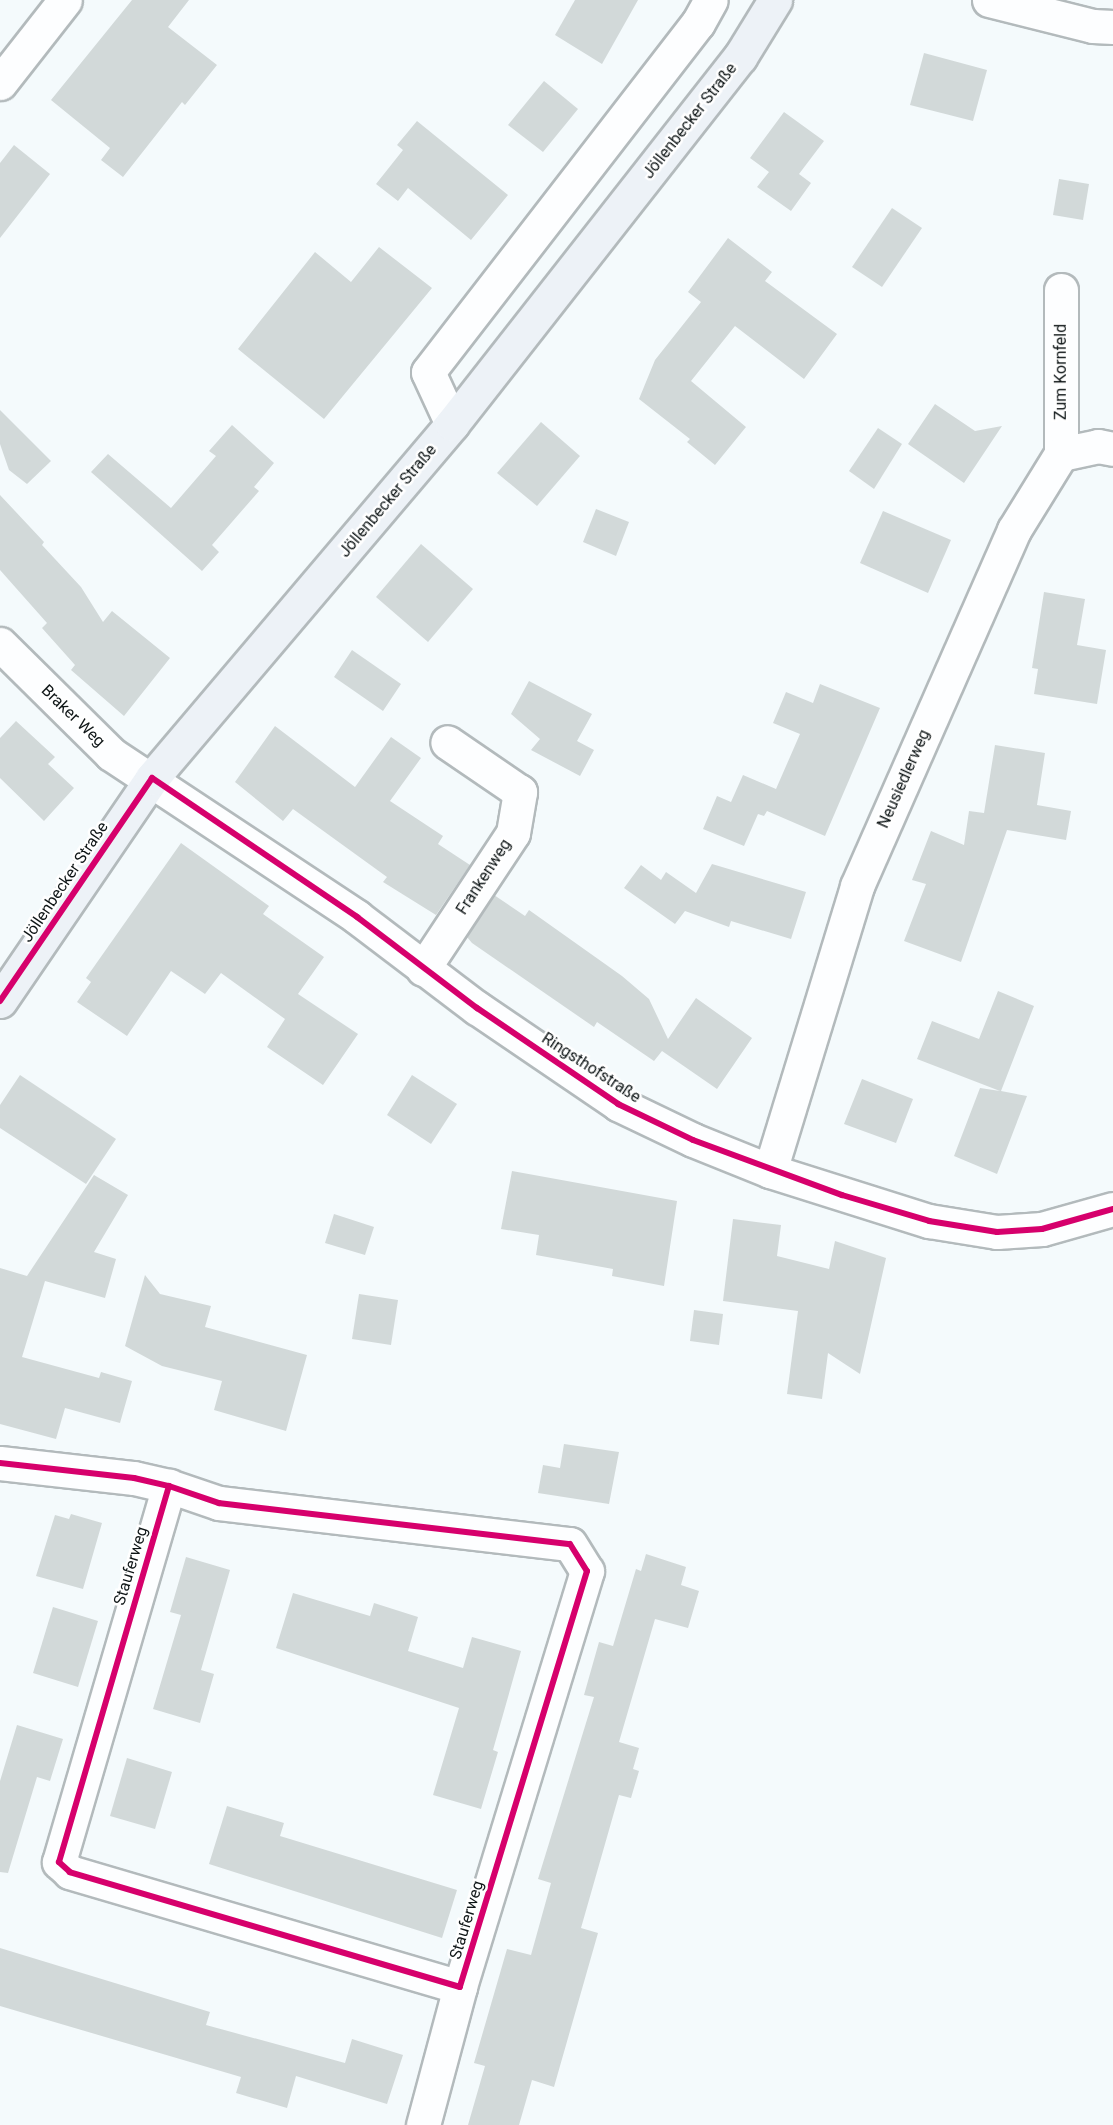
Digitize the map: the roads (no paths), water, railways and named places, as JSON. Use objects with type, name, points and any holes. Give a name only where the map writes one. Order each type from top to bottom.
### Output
[{"type":"main road","name":"Jöllenbecker Straße","points":[[0,1001],[152,778],[452,424],[740,57],[775,0]]},
{"type":"street","points":[[0,83],[65,0]]},
{"type":"street","points":[[452,424],[428,372],[698,22],[711,0]]},
{"type":"street","points":[[988,0],[1094,26],[1113,27]]},
{"type":"street","name":"Zum Kornfeld","points":[[1061,290],[1061,454]]},
{"type":"street","points":[[1061,454],[1098,446],[1113,449]]},
{"type":"street","name":"Neusiedlerweg","points":[[770,1171],[857,886],[1014,530],[1061,454]]},
{"type":"street","name":"Braker Weg","points":[[0,644],[111,754],[152,778]]},
{"type":"street","name":"Frankenweg","points":[[423,969],[513,833],[520,792],[447,742]]},
{"type":"street","name":"Ringsthofstraße","points":[[152,778],[357,917],[423,969],[618,1104],[693,1140],[770,1171],[929,1221],[998,1232],[1042,1229],[1113,1209]]},
{"type":"street","name":"Stauferweg","points":[[0,1463],[134,1478],[169,1486],[219,1503],[570,1544],[587,1571],[460,1987],[423,2125]]},
{"type":"street","name":"Stauferweg","points":[[169,1486],[59,1862],[70,1872],[460,1987]]}]
